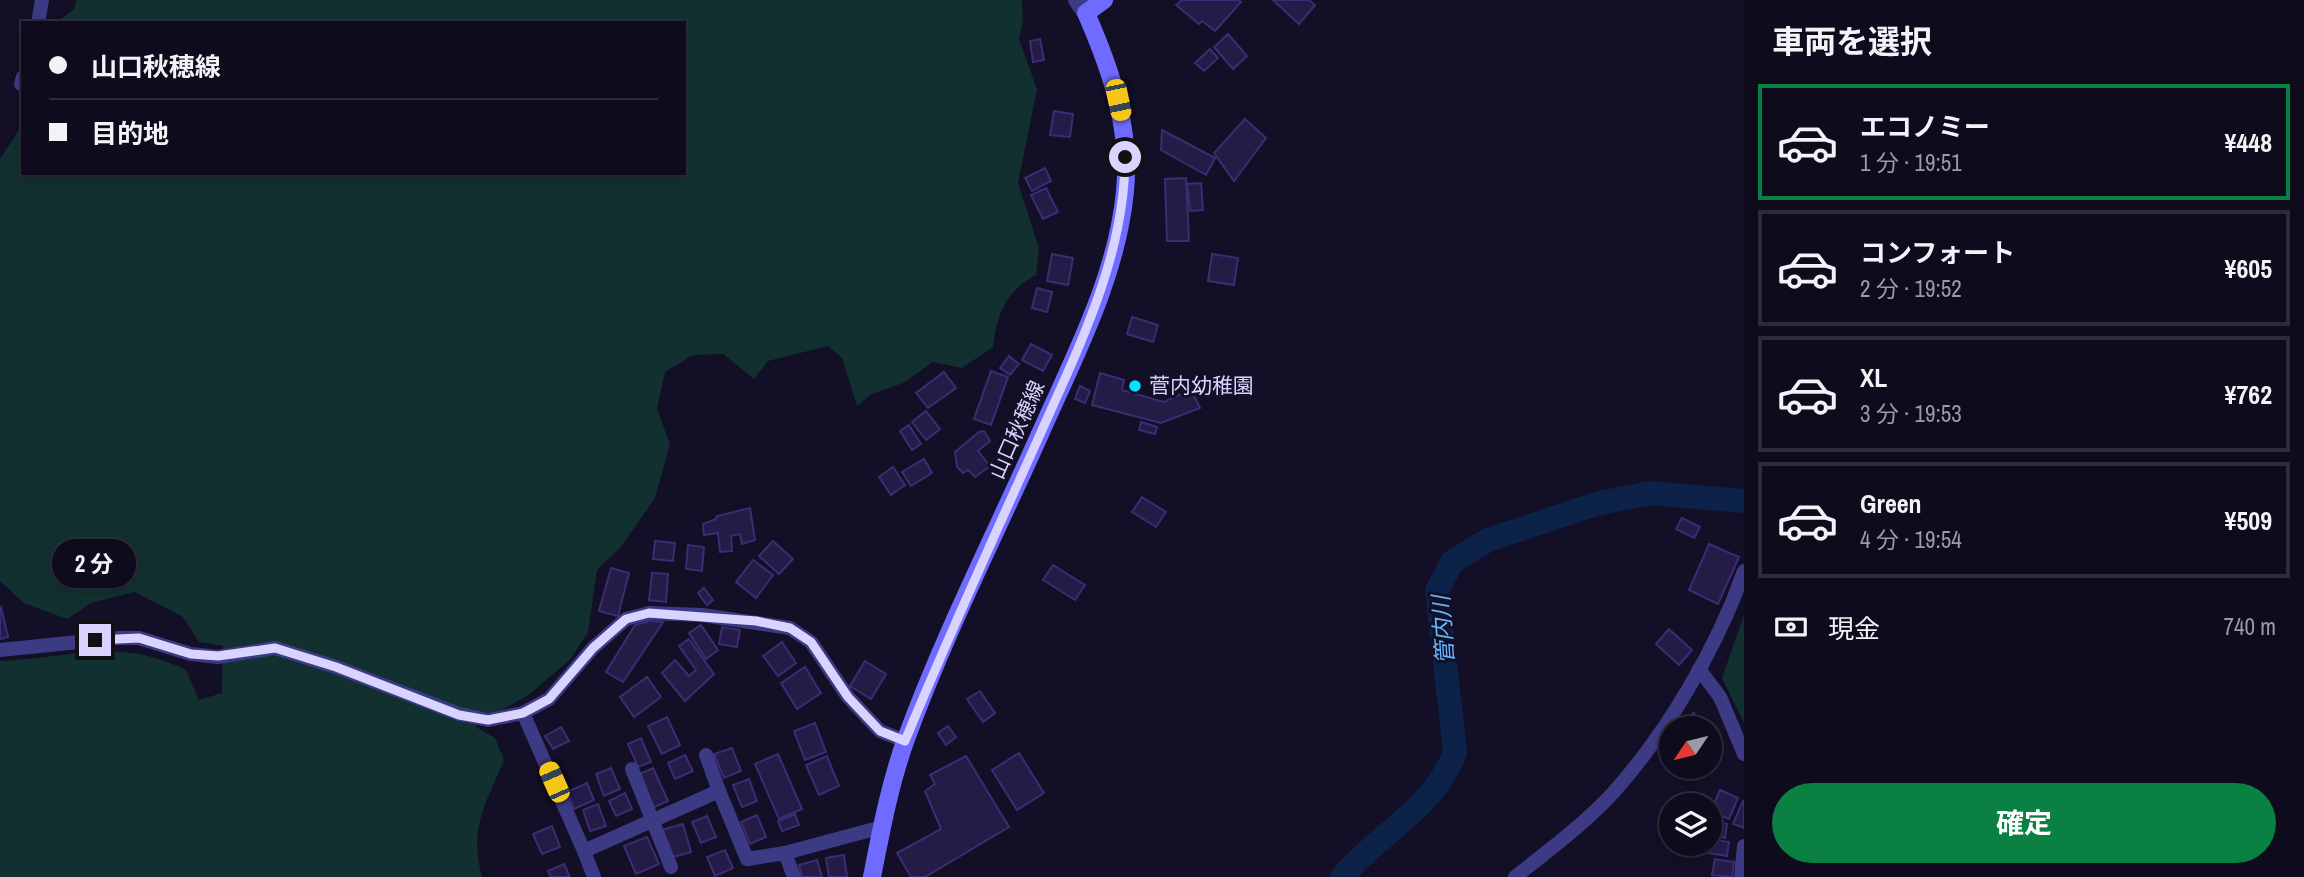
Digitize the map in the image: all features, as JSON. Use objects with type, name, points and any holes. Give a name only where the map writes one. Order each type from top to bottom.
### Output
[{"type":"main road","name":"山口秋穂線","points":[[872,877],[905,741],[943,647],[1097,306],[1121,223],[1125,190],[1121,116],[1114,83],[1082,6],[1104,0]]},
{"type":"street","points":[[38,21],[42,0]]},
{"type":"street","points":[[1515,877],[1568,836],[1612,793],[1672,714],[1721,632],[1744,571]]},
{"type":"street","points":[[0,650],[118,638],[139,638],[191,654],[218,656],[275,648],[336,667],[459,715],[488,720],[523,713],[549,699],[593,648],[626,619],[649,613],[702,615],[790,628],[811,642],[848,697],[880,731],[905,741]]},
{"type":"street","points":[[1699,668],[1720,697],[1744,754]]},
{"type":"street","points":[[523,713],[594,877]]},
{"type":"street","points":[[706,755],[747,859],[785,853],[882,827]]},
{"type":"street","points":[[632,769],[671,867]]},
{"type":"street","points":[[584,850],[719,790]]},
{"type":"street","points":[[1741,877],[1744,846]]},
{"type":"street","points":[[785,853],[794,877]]},
{"type":"green space","points":[[77,0],[1022,0],[1023,20],[1019,39],[1037,89],[1018,183],[1039,248],[1036,275],[1010,296],[1000,314],[993,347],[962,368],[933,362],[903,383],[872,394],[857,406],[842,358],[828,346],[768,361],[754,379],[723,354],[693,355],[665,372],[657,409],[670,444],[655,498],[620,548],[597,570],[588,632],[570,660],[527,696],[498,712],[480,713],[476,727],[495,738],[504,760],[485,804],[478,830],[478,860],[482,877],[0,877],[0,661],[94,652],[138,654],[186,670],[199,700],[222,693],[223,646],[199,642],[183,617],[135,592],[91,603],[67,619],[24,603],[0,581],[0,159],[21,127],[21,175],[686,175],[686,21],[59,21],[74,9]]},
{"type":"green space","points":[[1744,615],[1744,723],[1722,678]]},
{"type":"building","points":[[1182,0],[1241,2],[1215,31],[1202,21],[1199,24],[1176,5]]},
{"type":"building","points":[[1273,0],[1309,0],[1315,5],[1299,24]]},
{"type":"building","points":[[1228,34],[1247,56],[1233,69],[1214,47]]},
{"type":"building","points":[[1040,39],[1044,60],[1033,62],[1030,41]]},
{"type":"building","points":[[1210,49],[1218,58],[1204,71],[1195,63]]},
{"type":"building","points":[[1054,111],[1073,114],[1070,137],[1050,135]]},
{"type":"building","points":[[1245,119],[1266,138],[1234,181],[1214,153]]},
{"type":"building","points":[[1162,130],[1215,158],[1206,175],[1161,150]]},
{"type":"building","points":[[1045,168],[1051,181],[1032,191],[1025,178]]},
{"type":"building","points":[[1186,178],[1189,241],[1167,241],[1165,179]]},
{"type":"building","points":[[1201,183],[1203,210],[1190,211],[1187,184]]},
{"type":"building","points":[[1046,188],[1058,212],[1043,219],[1031,195]]},
{"type":"building","points":[[1052,254],[1073,258],[1068,285],[1047,281]]},
{"type":"building","points":[[1212,254],[1238,258],[1234,285],[1208,281]]},
{"type":"building","points":[[1037,288],[1052,292],[1047,312],[1032,308]]},
{"type":"building","points":[[1132,317],[1158,325],[1153,342],[1127,334]]},
{"type":"building","points":[[1031,344],[1052,355],[1043,371],[1022,360]]},
{"type":"building","points":[[1009,356],[1019,364],[1010,375],[1000,368]]},
{"type":"building","points":[[991,371],[1008,377],[991,425],[974,419]]},
{"type":"building","points":[[944,372],[956,388],[928,408],[916,393]]},
{"type":"building","points":[[1100,373],[1124,380],[1122,390],[1164,402],[1191,389],[1200,408],[1161,423],[1092,405]]},
{"type":"building","points":[[1080,386],[1090,391],[1085,403],[1075,399]]},
{"type":"building","points":[[926,411],[940,429],[926,440],[912,422]]},
{"type":"building","points":[[1141,422],[1157,427],[1155,434],[1139,430]]},
{"type":"building","points":[[909,425],[921,444],[912,450],[900,431]]},
{"type":"building","points":[[984,431],[990,441],[978,451],[990,466],[975,477],[968,470],[963,473],[957,467],[955,452],[979,432]]},
{"type":"building","points":[[924,459],[932,473],[911,486],[902,472]]},
{"type":"building","points":[[893,467],[905,485],[891,495],[879,477]]},
{"type":"building","points":[[1142,497],[1166,512],[1156,527],[1132,512]]},
{"type":"building","points":[[750,508],[755,540],[742,544],[740,534],[731,536],[732,551],[720,552],[718,533],[704,535],[703,524],[716,519],[717,516]]},
{"type":"building","points":[[1682,518],[1700,527],[1694,538],[1676,529]]},
{"type":"building","points":[[655,541],[675,543],[673,561],[653,559]]},
{"type":"building","points":[[773,541],[793,559],[779,574],[759,556]]},
{"type":"building","points":[[1709,544],[1739,557],[1718,604],[1689,590]]},
{"type":"building","points":[[688,545],[704,547],[702,571],[686,569]]},
{"type":"building","points":[[753,560],[773,575],[756,598],[736,582]]},
{"type":"building","points":[[1053,565],[1085,585],[1075,600],[1043,580]]},
{"type":"building","points":[[611,568],[629,573],[618,616],[599,611]]},
{"type":"building","points":[[652,573],[668,574],[666,602],[649,600]]},
{"type":"building","points":[[704,588],[713,600],[707,605],[698,593]]},
{"type":"building","points":[[0,608],[8,637],[0,639]]},
{"type":"building","points":[[650,621],[663,622],[623,682],[606,672],[635,625]]},
{"type":"building","points":[[701,625],[718,650],[706,659],[689,633]]},
{"type":"building","points":[[722,627],[740,630],[737,647],[719,644]]},
{"type":"building","points":[[1669,629],[1692,650],[1679,665],[1656,644]]},
{"type":"building","points":[[689,639],[714,674],[685,701],[662,673],[675,660],[689,676],[696,670],[679,646]]},
{"type":"building","points":[[782,642],[796,663],[778,676],[763,656]]},
{"type":"building","points":[[865,661],[886,674],[871,699],[850,686]]},
{"type":"building","points":[[805,667],[821,693],[797,709],[781,683]]},
{"type":"building","points":[[647,677],[661,697],[634,717],[620,697]]},
{"type":"building","points":[[980,691],[995,713],[983,722],[967,699]]},
{"type":"building","points":[[667,717],[680,745],[662,754],[648,726]]},
{"type":"building","points":[[815,723],[826,752],[805,760],[794,731]]},
{"type":"building","points":[[948,726],[956,737],[946,745],[938,733]]},
{"type":"building","points":[[561,727],[569,741],[553,749],[545,736]]},
{"type":"building","points":[[641,738],[651,762],[638,767],[628,744]]},
{"type":"building","points":[[732,748],[741,771],[724,778],[714,754]]},
{"type":"building","points":[[1019,753],[1044,793],[1017,810],[992,770]]},
{"type":"building","points":[[778,754],[802,809],[779,819],[755,764]]},
{"type":"building","points":[[685,755],[693,771],[675,779],[668,763]]},
{"type":"building","points":[[827,756],[839,786],[819,795],[806,765]]},
{"type":"building","points":[[966,756],[1009,827],[925,877],[911,877],[897,853],[941,829],[925,791],[935,784],[930,775]]},
{"type":"building","points":[[611,768],[620,789],[604,796],[596,774]]},
{"type":"building","points":[[653,768],[668,801],[652,808],[637,775]]},
{"type":"building","points":[[749,779],[757,801],[742,807],[733,785]]},
{"type":"building","points":[[587,783],[594,800],[574,809],[567,792]]},
{"type":"building","points":[[1720,790],[1738,798],[1729,819],[1722,816],[1722,793],[1719,793]]},
{"type":"building","points":[[625,793],[632,809],[616,816],[609,801]]},
{"type":"building","points":[[1744,802],[1744,828],[1733,824]]},
{"type":"building","points":[[598,804],[606,826],[590,831],[583,810]]},
{"type":"building","points":[[795,814],[799,825],[782,831],[778,821]]},
{"type":"building","points":[[757,815],[766,837],[750,844],[741,822]]},
{"type":"building","points":[[707,816],[716,837],[701,843],[692,822]]},
{"type":"building","points":[[1722,823],[1727,824],[1725,838],[1722,837]]},
{"type":"building","points":[[683,824],[691,852],[670,858],[662,830]]},
{"type":"building","points":[[552,826],[560,847],[542,854],[533,834]]},
{"type":"building","points":[[647,837],[659,864],[636,874],[624,846]]},
{"type":"building","points":[[1722,841],[1729,842],[1727,856],[1722,855]]},
{"type":"building","points":[[725,850],[733,868],[715,876],[707,857]]},
{"type":"building","points":[[844,855],[847,877],[829,877],[826,858]]},
{"type":"building","points":[[1715,859],[1734,862],[1732,877],[1712,875]]},
{"type":"building","points":[[817,860],[822,877],[802,877],[799,865]]},
{"type":"building","points":[[564,864],[570,877],[551,877],[548,871]]},
{"type":"waterway","name":"管内川","points":[[1342,877],[1420,805],[1446,772],[1455,752],[1437,591],[1452,562],[1488,540],[1599,503],[1650,493],[1744,501]]},
{"type":"place","name":"菅内幼稚園","points":[[1135,386]]},
{"type":"route","points":[[95,640],[139,638],[191,654],[218,656],[250,649],[275,648],[336,667],[459,715],[488,720],[523,713],[549,699],[610,630],[626,619],[649,613],[756,621],[790,628],[811,642],[848,697],[880,731],[905,741],[943,647],[1097,306],[1121,223],[1125,157]]}]
